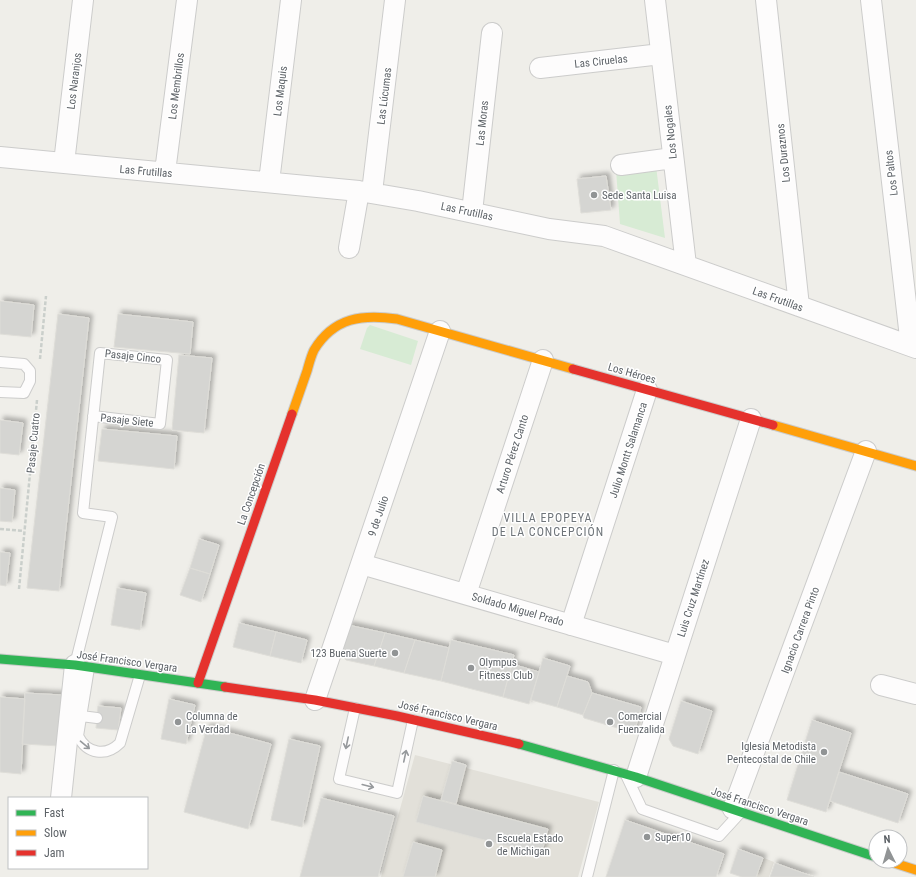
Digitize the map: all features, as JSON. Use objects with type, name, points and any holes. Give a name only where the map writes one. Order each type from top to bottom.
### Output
[{"type":"street","name":"Los Naranjos","points":[[64,163],[83,0]]},
{"type":"street","name":"Los Membrillos","points":[[165,172],[187,0]]},
{"type":"street","name":"Los Maquis","points":[[269,182],[291,0]]},
{"type":"street","name":"Las Lúcumas","points":[[349,248],[365,191],[395,0]]},
{"type":"street","name":"Los Nogales","points":[[655,0],[686,265]]},
{"type":"street","name":"Los Duraznos","points":[[766,0],[799,306]]},
{"type":"street","name":"Los Paltos","points":[[871,0],[913,347]]},
{"type":"street","name":"Las Moras","points":[[472,212],[492,33]]},
{"type":"street","name":"Las Ciruelas","points":[[540,68],[662,54]]},
{"type":"street","name":"Las Frutillas","points":[[0,157],[365,191],[549,229],[604,236],[913,347]]},
{"type":"street","points":[[621,165],[673,158]]},
{"type":"street","name":"Los Héroes","points":[[341,322],[368,316],[383,316],[396,319],[916,466]]},
{"type":"street","name":"La Concepción","points":[[198,683],[314,351],[322,339],[341,322]]},
{"type":"street","name":"9 de Julio","points":[[315,700],[440,332]]},
{"type":"street","name":"Arturo Pérez Canto","points":[[466,594],[543,360]]},
{"type":"street","name":"Julio Montt Salamanca","points":[[571,625],[647,390]]},
{"type":"street","name":"Luis Cruz Martínez","points":[[630,775],[675,655],[751,419]]},
{"type":"street","name":"Ignacio Carrera Pinto","points":[[737,811],[866,452]]},
{"type":"street","name":"Soldado Miguel Prado","points":[[361,564],[675,655]]},
{"type":"street","name":"José Francisco Vergara","points":[[0,659],[82,666],[315,700],[526,745],[630,775],[868,854]]},
{"type":"street","points":[[61,797],[82,666]]},
{"type":"street","points":[[881,684],[916,694]]},
{"type":"lane","name":"Pasaje Cinco","points":[[93,416],[100,353],[167,360],[160,424]]},
{"type":"lane","points":[[0,362],[24,364],[30,371],[30,381],[24,394],[0,392]]},
{"type":"lane","name":"Pasaje Siete","points":[[93,416],[160,424]]},
{"type":"lane","points":[[93,416],[83,513],[112,518],[82,666],[81,716],[78,736],[81,742],[93,751],[102,752],[114,749],[120,743],[123,721],[140,675]]},
{"type":"lane","points":[[355,708],[339,779],[397,793],[413,720]]},
{"type":"lane","points":[[81,716],[97,718]]},
{"type":"lane","points":[[587,877],[614,770]]},
{"type":"lane","points":[[630,775],[642,809],[719,836],[737,811]]},
{"type":"path","points":[[40,367],[46,296]]},
{"type":"path","name":"Pasaje Cuatro","points":[[19,589],[37,398]]},
{"type":"path","points":[[0,529],[24,531]]},
{"type":"shaded area","name":"Escuela Estado de Michigan","points":[[415,755],[599,802],[578,877],[381,877]]},
{"type":"shaded area","points":[[764,858],[774,862],[769,877],[756,877]]},
{"type":"green space","points":[[656,166],[665,238],[620,224],[616,170]]},
{"type":"green space","points":[[370,325],[418,341],[411,365],[360,349],[367,328]]},
{"type":"building","name":"Sede Santa Luisa","points":[[606,176],[611,210],[581,213],[577,179]]},
{"type":"building","points":[[0,301],[34,305],[31,337],[0,334]]},
{"type":"building","points":[[58,314],[89,318],[59,591],[27,588]]},
{"type":"building","points":[[118,314],[193,322],[190,354],[114,347]]},
{"type":"building","points":[[179,355],[212,358],[204,433],[172,430]]},
{"type":"building","points":[[0,420],[23,423],[19,455],[0,453]]},
{"type":"building","points":[[102,429],[177,436],[174,469],[98,461]]},
{"type":"building","points":[[0,488],[15,490],[12,522],[0,521]]},
{"type":"building","points":[[199,539],[219,545],[210,574],[190,568]]},
{"type":"building","points":[[0,552],[10,553],[6,586],[0,585]]},
{"type":"building","points":[[190,568],[210,574],[201,602],[180,595]]},
{"type":"building","points":[[117,588],[146,593],[140,630],[111,625]]},
{"type":"building","points":[[239,623],[276,632],[270,656],[233,647]]},
{"type":"building","points":[[348,625],[385,633],[374,666],[346,660],[340,652]]},
{"type":"building","points":[[276,632],[307,640],[301,663],[270,656]]},
{"type":"building","name":"123 Buena Suerte","points":[[385,633],[415,640],[404,673],[374,666]]},
{"type":"building","points":[[415,640],[449,648],[441,681],[404,673]]},
{"type":"building","points":[[451,640],[514,655],[503,697],[441,681]]},
{"type":"building","points":[[543,658],[570,666],[557,707],[531,700]]},
{"type":"building","points":[[512,664],[539,672],[529,704],[503,697]]},
{"type":"building","points":[[567,676],[588,682],[592,693],[583,715],[557,707]]},
{"type":"building","points":[[25,693],[62,695],[59,746],[22,744]]},
{"type":"building","points":[[592,693],[641,707],[634,733],[584,718],[583,715]]},
{"type":"building","points":[[0,697],[25,699],[21,774],[0,772]]},
{"type":"building","name":"Columna de La Verdad","points":[[169,699],[195,705],[186,744],[161,739]]},
{"type":"building","points":[[681,701],[712,711],[698,754],[673,746],[669,739]]},
{"type":"building","points":[[98,706],[121,708],[118,730],[96,728]]},
{"type":"building","name":"Iglesia Metodista Pentecostal de Chile","points":[[812,720],[851,733],[826,812],[787,800]]},
{"type":"building","points":[[207,727],[271,744],[248,829],[184,812]]},
{"type":"building","points":[[289,739],[320,746],[302,827],[271,820]]},
{"type":"building","points":[[452,761],[466,765],[456,804],[441,800]]},
{"type":"building","points":[[839,772],[908,794],[898,823],[830,801]]},
{"type":"building","points":[[423,796],[548,829],[541,855],[416,822]]},
{"type":"building","points":[[321,798],[394,816],[378,877],[300,877]]},
{"type":"building","name":"Super10","points":[[625,820],[724,854],[716,877],[606,877]]},
{"type":"building","points":[[413,842],[442,850],[435,877],[403,877]]},
{"type":"building","points":[[738,849],[763,858],[756,877],[742,877],[730,873]]},
{"type":"building","points":[[775,863],[814,877],[770,877]]},
{"type":"traffic: fast","points":[[0,659],[75,665],[225,687]]},
{"type":"traffic: fast","points":[[519,744],[636,777],[868,854]]},
{"type":"traffic: slow","points":[[292,414],[314,350],[322,339],[340,324],[361,318],[372,317],[397,319],[573,369]]},
{"type":"traffic: slow","points":[[773,425],[916,466]]},
{"type":"traffic: slow","points":[[908,867],[916,870]]},
{"type":"traffic: jam","points":[[573,369],[773,425]]},
{"type":"traffic: jam","points":[[198,683],[292,414]]},
{"type":"traffic: jam","points":[[225,687],[315,700],[397,716],[519,744]]},
{"type":"place","name":"Sede Santa Luisa","points":[[594,195]]},
{"type":"place","name":"123 Buena Suerte","points":[[395,653]]},
{"type":"place","name":"Olympus Fitness Club","points":[[471,668]]},
{"type":"place","name":"Columna de La Verdad","points":[[178,722]]},
{"type":"place","name":"Comercial Fuenzalida","points":[[610,722]]},
{"type":"place","name":"Iglesia Metodista Pentecostal de Chile","points":[[824,752]]},
{"type":"place","name":"Super10","points":[[647,837]]},
{"type":"place","name":"Escuela Estado de Michigan","points":[[489,844]]},
{"type":"district","name":"VILLA EPOPEYA DE LA CONCEPCIÓN","points":[[548,525]]}]
